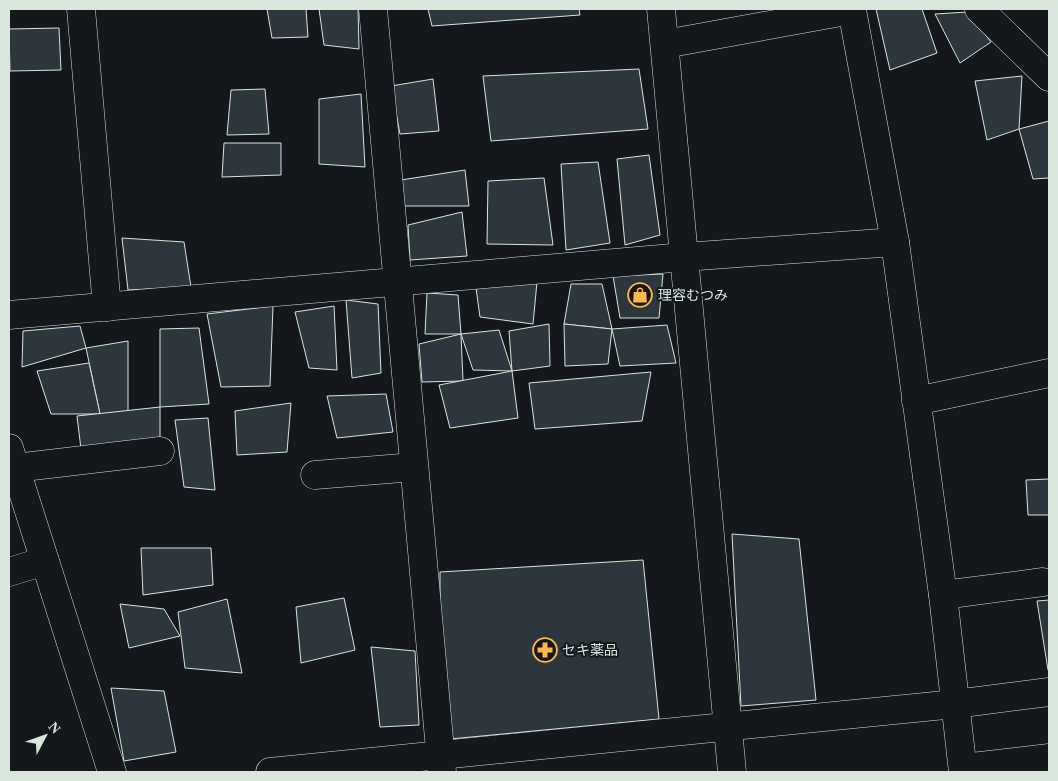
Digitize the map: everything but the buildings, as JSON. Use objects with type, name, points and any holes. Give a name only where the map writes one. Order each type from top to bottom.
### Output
[{"type":"street","points":[[82,9],[108,306]]},
{"type":"street","points":[[373,9],[442,764]]},
{"type":"street","points":[[661,9],[732,772]]},
{"type":"street","points":[[979,9],[1049,77]]},
{"type":"street","points":[[665,44],[852,10],[895,242],[943,595],[963,770],[1049,758]]},
{"type":"street","points":[[9,315],[684,257],[895,242]]},
{"type":"street","points":[[916,401],[1049,373]]},
{"type":"street","points":[[112,772],[45,561],[19,512],[12,458],[160,451]]},
{"type":"street","points":[[315,475],[414,467]]},
{"type":"street","points":[[9,572],[45,561]]},
{"type":"street","points":[[943,595],[1043,582]]},
{"type":"street","points":[[270,772],[442,764],[727,728],[1049,692]]},
{"type":"place","name":"理容むつみ","points":[[640,295]]},
{"type":"place","name":"セキ薬品","points":[[545,650]]}]
